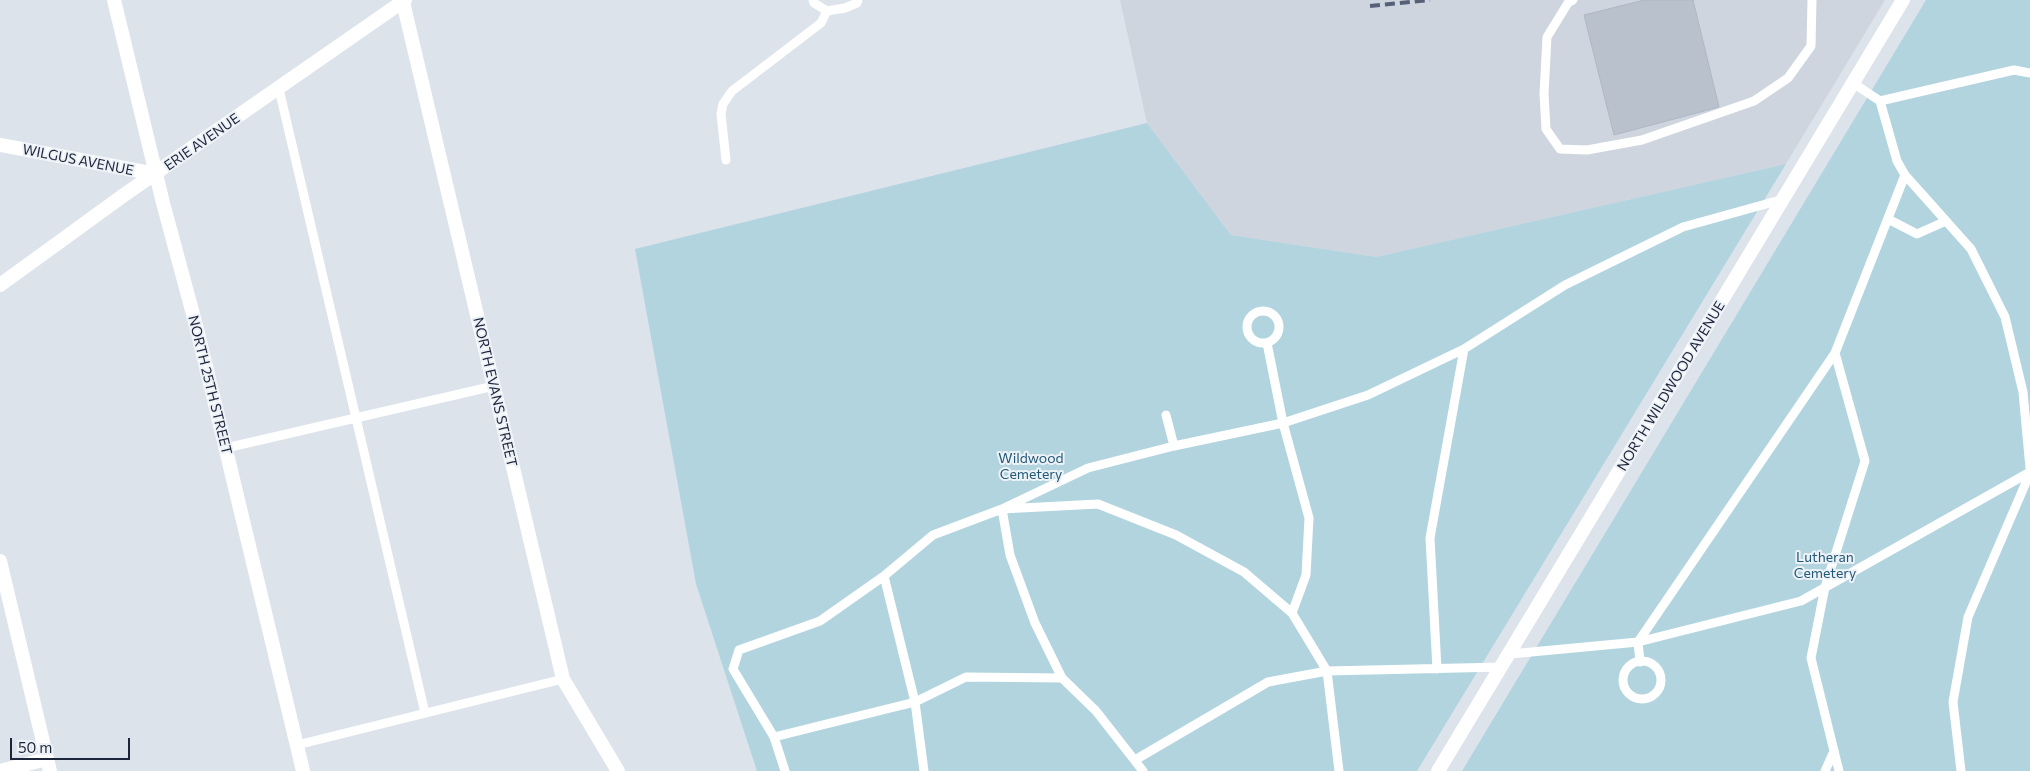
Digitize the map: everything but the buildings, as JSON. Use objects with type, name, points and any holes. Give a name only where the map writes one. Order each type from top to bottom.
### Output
[{"type":"street","name":"NORTH 25TH STREET","points":[[114,0],[156,174],[197,329],[303,771]]},
{"type":"street","name":"NORTH WILDWOOD AVENUE","points":[[1438,771],[1502,668],[1903,0]]},
{"type":"street","name":"ERIE AVENUE","points":[[0,285],[404,1]]},
{"type":"street","name":"NORTH EVANS STREET","points":[[404,1],[563,679],[618,771]]},
{"type":"street","name":"WILGUS AVENUE","points":[[0,145],[156,174]]},
{"type":"street","points":[[0,561],[49,765],[0,771]]},
{"type":"lane","points":[[813,0],[814,3],[827,11],[845,8],[857,3],[858,0]]},
{"type":"lane","points":[[1572,0],[1568,3],[1547,37],[1544,94],[1546,129],[1560,149],[1587,150],[1642,140],[1754,101],[1788,78],[1811,46],[1812,0]]},
{"type":"lane","points":[[726,160],[722,114],[723,104],[732,91],[821,23],[827,11]]},
{"type":"lane","points":[[1880,101],[2014,70],[2030,72]]},
{"type":"lane","points":[[1853,83],[1880,101],[1897,161],[1905,175],[1970,249],[2005,317],[2023,392],[2030,468]]},
{"type":"lane","points":[[279,89],[425,713]]},
{"type":"lane","points":[[1640,662],[1638,642],[1835,352],[1905,175]]},
{"type":"lane","points":[[785,771],[774,737],[733,669],[739,650],[820,621],[884,576],[933,535],[1002,508],[1088,468],[1174,446],[1283,424],[1368,395],[1464,349],[1565,285],[1683,227],[1784,199]]},
{"type":"lane","points":[[1888,219],[1917,234],[1946,222]]},
{"type":"lane","points":[[1267,343],[1283,424],[1308,518],[1306,575],[1292,613]]},
{"type":"lane","points":[[1437,669],[1430,538],[1464,349]]},
{"type":"lane","points":[[1835,352],[1865,461],[1825,587],[1811,658],[1839,771]]},
{"type":"lane","points":[[226,448],[494,386]]},
{"type":"lane","points":[[1166,415],[1174,446]]},
{"type":"lane","points":[[1510,654],[1638,642],[1801,601],[2030,473]]},
{"type":"lane","points":[[1961,771],[1953,702],[1968,617],[2030,473]]},
{"type":"lane","points":[[1002,508],[1098,504],[1176,535],[1244,572],[1292,613],[1327,670],[1339,771]]},
{"type":"lane","points":[[1002,508],[1010,555],[1034,623],[1062,678],[1096,711],[1143,771]]},
{"type":"lane","points":[[884,576],[915,702],[924,771]]},
{"type":"lane","points":[[1640,662],[1653,665],[1660,675],[1660,688],[1651,697],[1645,699],[1634,697],[1628,693],[1624,683],[1624,677],[1630,666],[1640,662]]},
{"type":"lane","points":[[1135,760],[1268,682],[1327,670],[1502,668]]},
{"type":"lane","points":[[774,737],[915,702],[966,676],[1062,678]]},
{"type":"lane","points":[[297,745],[563,679]]},
{"type":"lane","points":[[1825,771],[1834,750]]},
{"type":"shaded area","points":[[1120,0],[1885,0],[1786,164],[1376,257],[1231,235],[1147,123]]},
{"type":"green space","name":"Lutheran Cemetery","points":[[1926,0],[2030,0],[2030,771],[1462,771]]},
{"type":"green space","name":"Wildwood Cemetery","points":[[1147,123],[1231,235],[1376,257],[1786,164],[1417,771],[757,771],[696,584],[635,249]]},
{"type":"railway","points":[[1370,6],[1430,0]]}]
